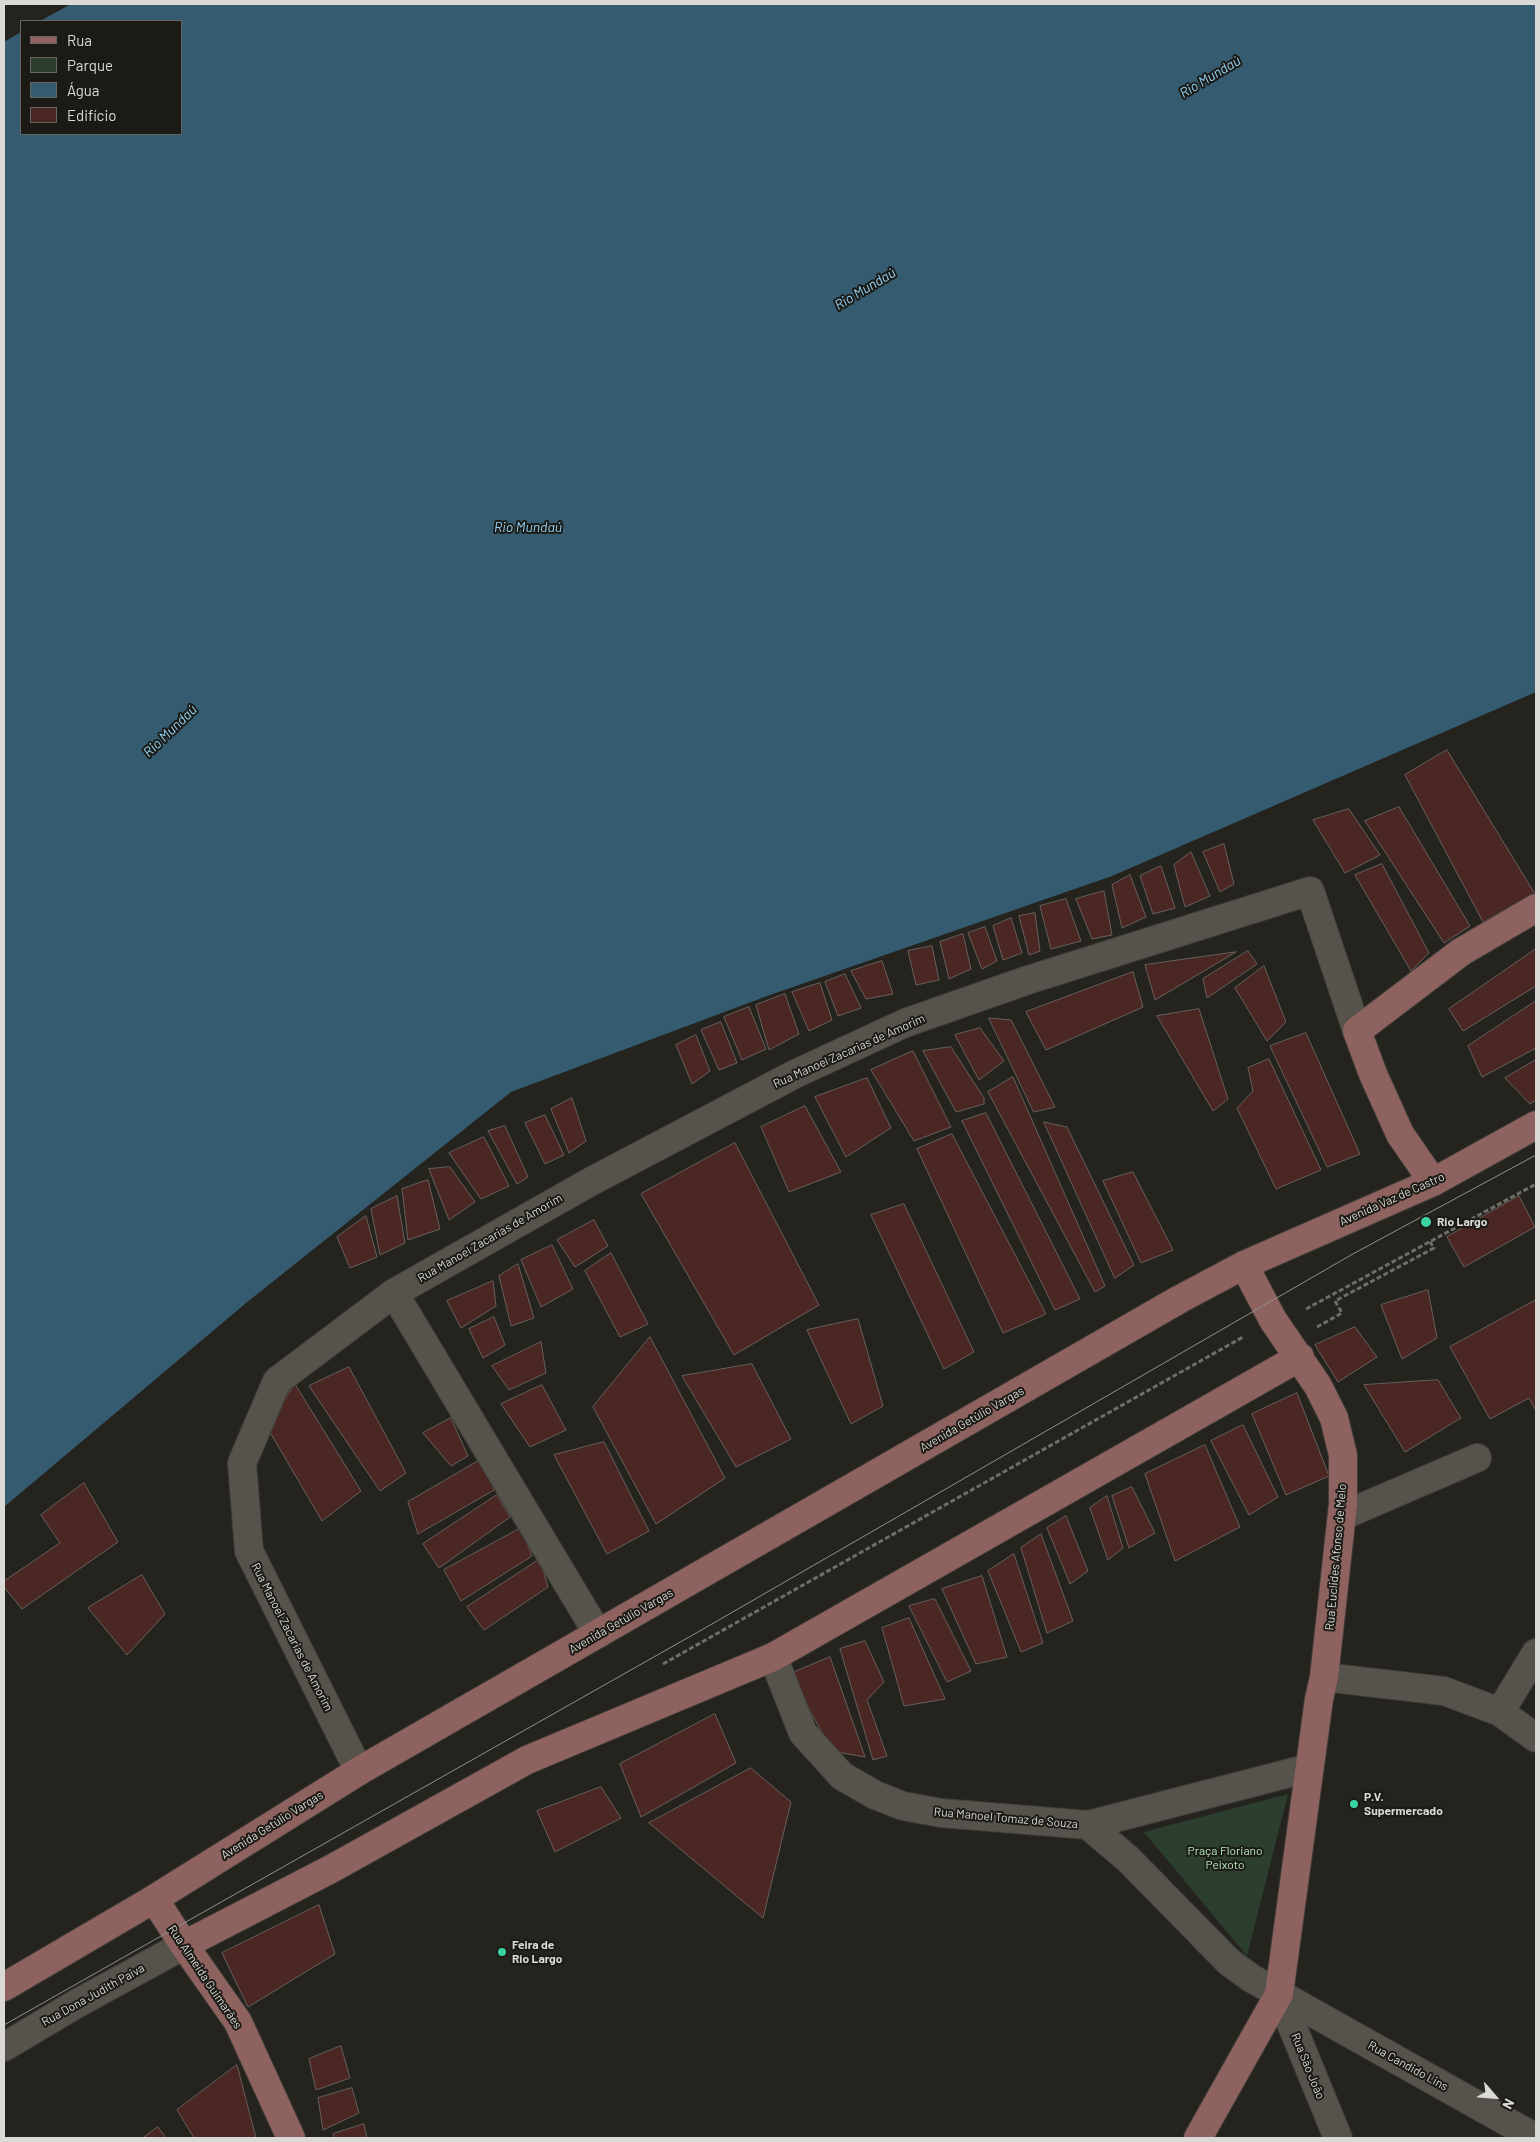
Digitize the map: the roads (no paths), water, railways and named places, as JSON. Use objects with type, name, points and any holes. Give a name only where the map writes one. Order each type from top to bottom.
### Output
[{"type":"main road","points":[[1433,1182],[1400,1134],[1373,1074],[1357,1031],[1461,952],[1536,908]]},
{"type":"main road","name":"Avenida Vaz de Castro","points":[[1244,1265],[1433,1182],[1536,1125]]},
{"type":"main road","name":"Rua Euclides Afonso de Melo","points":[[1244,1265],[1286,1316],[1295,1350],[1318,1386],[1334,1418],[1343,1455],[1342,1516],[1324,1677],[1319,1699],[1279,1994]]},
{"type":"main road","name":"Avenida Getúlio Vargas","points":[[4,1986],[154,1899],[359,1771],[1051,1372],[1244,1265]]},
{"type":"main road","points":[[184,1945],[331,1869],[526,1760],[773,1657],[1295,1350]]},
{"type":"main road","name":"Rua Almeida Guimarães","points":[[154,1899],[238,2022],[291,2138]]},
{"type":"main road","points":[[1198,2138],[1279,1994]]},
{"type":"street","name":"Rua Manoel Zacarias de Amorim","points":[[359,1771],[249,1551],[242,1463],[277,1380],[394,1293],[598,1177],[795,1074],[906,1023],[1028,980],[1310,891],[1357,1031]]},
{"type":"street","points":[[394,1293],[598,1634]]},
{"type":"street","points":[[1342,1516],[1477,1458]]},
{"type":"street","points":[[1500,1712],[1536,1652]]},
{"type":"street","name":"Rua Manoel Tomaz de Souza","points":[[773,1657],[803,1733],[842,1776],[875,1795],[904,1806],[941,1813],[1088,1825],[1310,1768]]},
{"type":"street","points":[[1324,1677],[1444,1691],[1500,1712],[1536,1738]]},
{"type":"street","points":[[1088,1825],[1128,1859],[1228,1962],[1279,1994]]},
{"type":"street","name":"Rua Dona Judith Paiva","points":[[4,2047],[76,2004],[184,1945]]},
{"type":"street","name":"Rua Candido Lins","points":[[1279,1994],[1534,2134]]},
{"type":"street","name":"Rua São João","points":[[1279,1994],[1338,2138]]},
{"type":"water","name":"Rio Mundaú","points":[[71,4],[1536,4],[1536,692],[1112,876],[767,996],[511,1092],[246,1303],[4,1507],[4,42],[20,33],[20,135],[182,135],[182,20],[42,20]]},
{"type":"tram line","points":[[4,2025],[705,1628],[1351,1255],[1536,1155]]},
{"type":"place","name":"Rio Largo","points":[[1426,1222]]},
{"type":"place","name":"P.V. Supermercado","points":[[1354,1804]]},
{"type":"place","name":"Feira de Rio Largo","points":[[502,1952]]},
{"type":"park label","name":"Praça Floriano Peixoto","points":[[1225,1858]]}]
